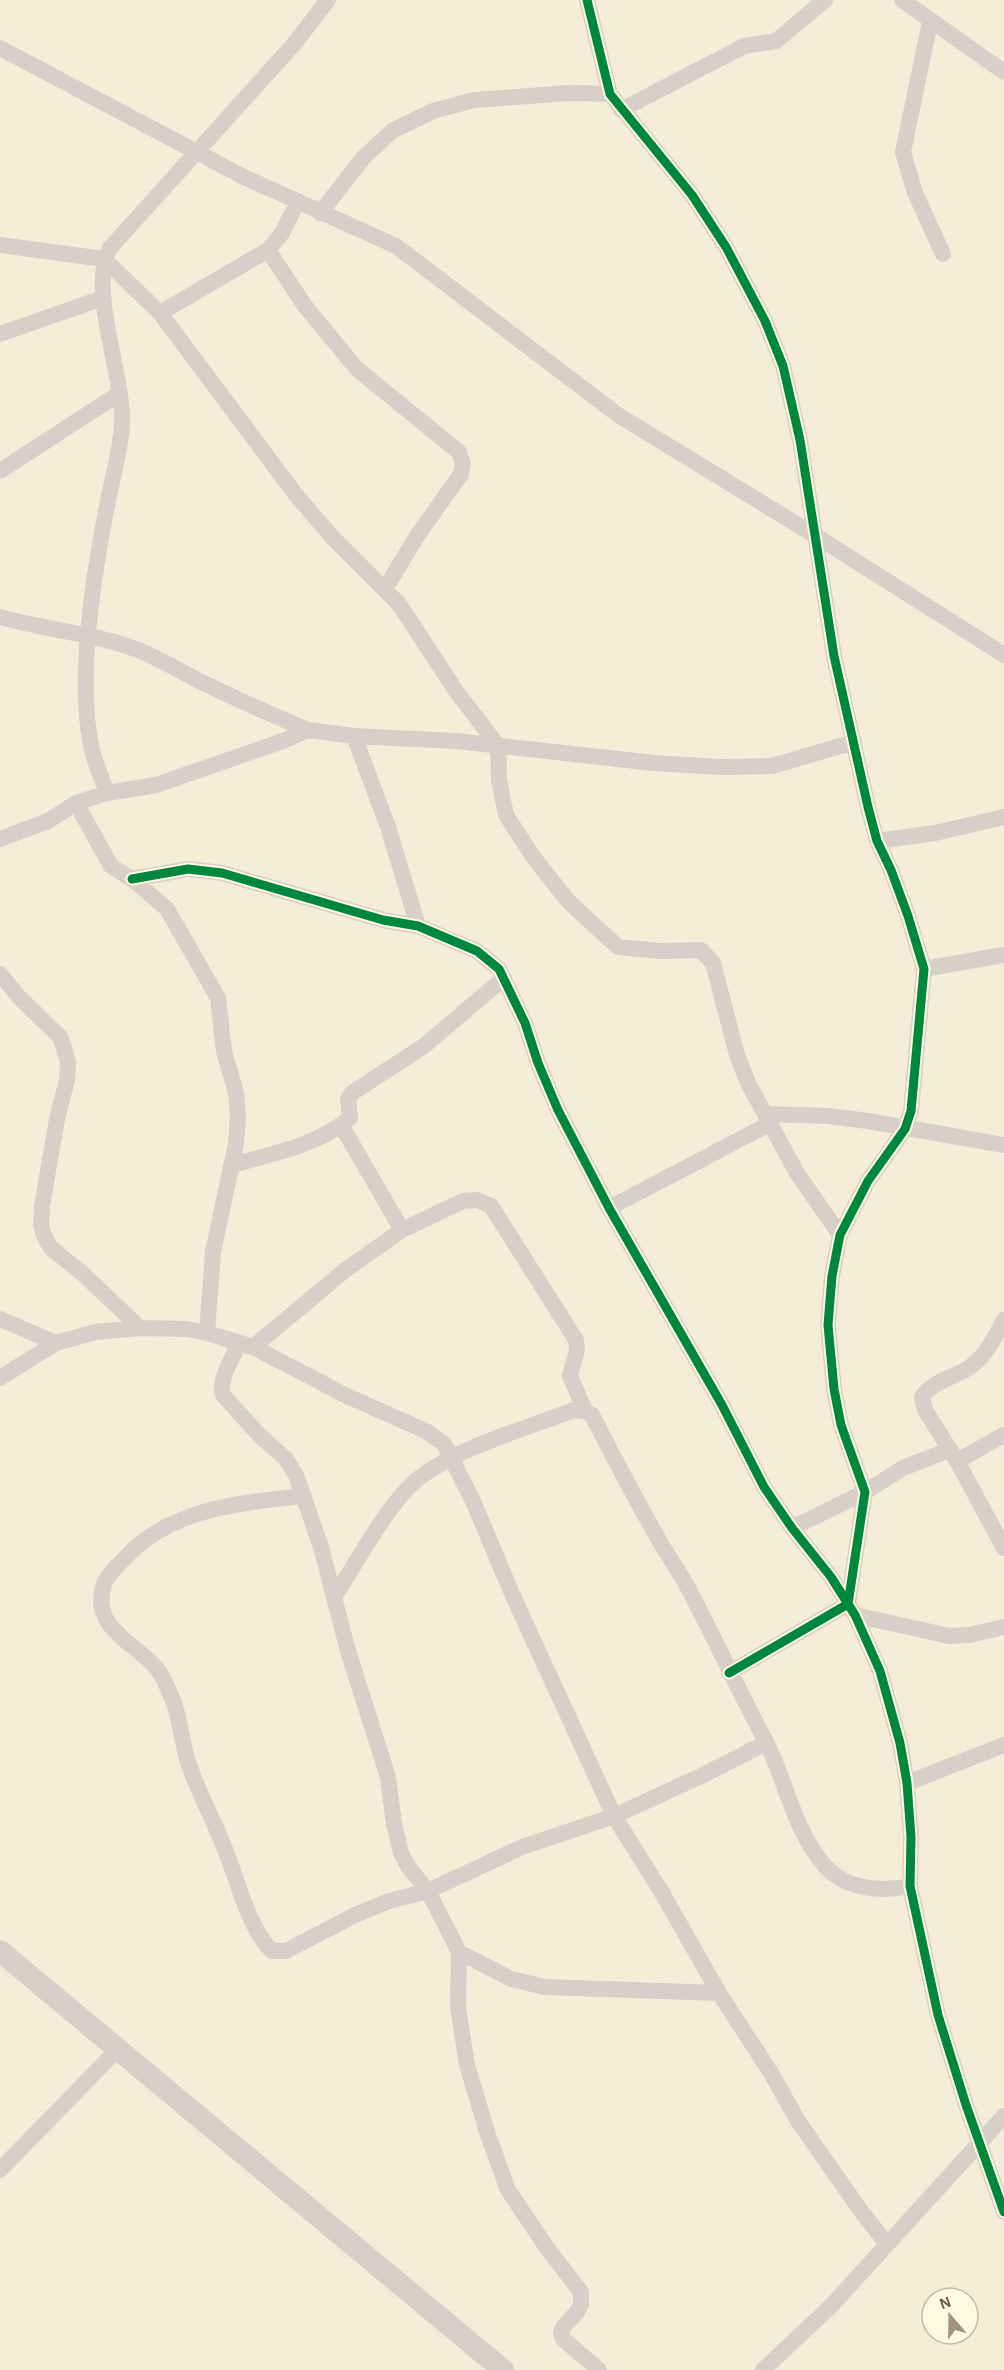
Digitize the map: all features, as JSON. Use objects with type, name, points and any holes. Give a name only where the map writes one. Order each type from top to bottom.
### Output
[{"type":"main road","points":[[0,1951],[502,2370]]},
{"type":"street","points":[[107,793],[92,751],[88,721],[87,678],[100,546],[119,453],[122,422],[120,393],[103,298],[104,259],[110,248],[294,44],[328,0]]},
{"type":"street","points":[[587,0],[610,94],[692,195],[726,247],[765,321],[783,366],[800,440],[826,610],[867,807],[877,841],[891,870],[908,916],[924,969],[912,1101],[905,1128],[868,1181],[840,1235],[832,1276],[828,1325],[834,1389],[841,1425],[865,1492],[851,1609]]},
{"type":"street","points":[[621,110],[744,46],[776,41],[825,0]]},
{"type":"street","points":[[902,0],[930,22],[1004,72]]},
{"type":"street","points":[[930,22],[903,152],[915,193],[943,254]]},
{"type":"street","points":[[0,48],[242,176],[396,246],[618,415],[1004,655]]},
{"type":"street","points":[[320,213],[364,157],[392,131],[433,111],[474,100],[572,93],[610,94]]},
{"type":"street","points":[[160,313],[268,250],[282,233],[298,201]]},
{"type":"street","points":[[0,245],[104,259],[160,313],[296,495],[334,539],[399,604],[456,691],[498,746],[499,780],[506,815],[534,858],[568,901],[618,947],[639,950],[701,950],[708,955],[713,963],[737,1055],[748,1083],[797,1173],[840,1235]]},
{"type":"street","points":[[268,250],[305,306],[357,369],[459,452],[463,464],[461,474],[417,536],[385,589]]},
{"type":"street","points":[[0,334],[103,298]]},
{"type":"street","points":[[0,471],[120,393]]},
{"type":"street","points":[[0,617],[90,636],[136,649],[258,709],[308,730],[354,736],[446,740],[654,763],[721,767],[772,766],[854,742]]},
{"type":"street","points":[[0,839],[48,821],[76,803],[107,793],[156,785],[283,741],[308,730]]},
{"type":"street","points":[[354,736],[388,827],[418,926]]},
{"type":"street","points":[[76,803],[111,866],[132,879],[167,909],[218,998],[224,1051],[236,1093],[238,1117],[236,1144],[213,1252],[207,1333]]},
{"type":"street","points":[[877,841],[935,833],[1004,817]]},
{"type":"street","points":[[132,879],[188,869],[222,873],[383,920],[418,926],[477,951],[499,969],[525,1023],[538,1063],[558,1110],[609,1208],[753,1461],[764,1487],[792,1528],[831,1577],[851,1609],[880,1671],[900,1743],[907,1783],[911,1837],[910,1886],[938,2015],[1004,2212]]},
{"type":"street","points":[[924,969],[1004,955]]},
{"type":"street","points":[[0,974],[19,997],[61,1038],[68,1062],[67,1080],[57,1119],[42,1206],[41,1225],[44,1236],[51,1248],[83,1274],[140,1328]]},
{"type":"street","points":[[231,1165],[291,1149],[324,1136],[341,1125],[350,1118],[348,1100],[352,1093],[424,1046],[504,978]]},
{"type":"street","points":[[609,1208],[769,1118],[828,1116],[1004,1145]]},
{"type":"street","points":[[341,1125],[402,1230]]},
{"type":"street","points":[[585,1411],[570,1376],[577,1350],[576,1340],[491,1206],[477,1200],[463,1201],[402,1230],[344,1271],[246,1345],[223,1380],[221,1389],[223,1395],[259,1435],[286,1459],[296,1475],[321,1547],[348,1651],[388,1777],[394,1824],[401,1853],[409,1868],[428,1891],[459,1952],[458,2007],[467,2065],[488,2135],[508,2190],[547,2248],[581,2292],[581,2304],[564,2326],[561,2333],[563,2339],[599,2370]]},
{"type":"street","points":[[1,1316],[56,1343]]},
{"type":"street","points":[[1004,1320],[993,1341],[971,1366],[928,1388],[922,1397],[926,1410],[1004,1548]]},
{"type":"street","points":[[0,1378],[56,1343],[95,1332],[140,1328],[187,1329],[246,1345],[347,1396],[426,1431],[444,1444],[473,1501],[513,1596],[614,1816],[662,1890],[719,1993],[771,2073],[798,2121],[887,2244]]},
{"type":"street","points":[[334,1597],[393,1505],[417,1479],[450,1457],[574,1410],[585,1411],[592,1415],[627,1483],[685,1583],[766,1743],[799,1828],[826,1868],[843,1879],[869,1888],[890,1890],[910,1886]]},
{"type":"street","points":[[792,1528],[865,1492],[903,1468],[953,1456],[1004,1435]]},
{"type":"street","points":[[304,1496],[249,1502],[203,1511],[164,1526],[132,1550],[104,1584],[103,1608],[106,1621],[117,1634],[136,1648],[157,1669],[167,1684],[177,1714],[188,1762],[203,1803],[227,1852],[244,1900],[263,1942],[272,1951],[286,1951],[355,1915],[389,1901],[428,1891],[522,1847],[614,1816],[766,1743]]},
{"type":"street","points":[[729,1673],[851,1609],[949,1636],[969,1635],[1004,1627]]},
{"type":"street","points":[[907,1783],[1004,1745]]},
{"type":"street","points":[[459,1952],[511,1979],[545,1987],[719,1993]]},
{"type":"street","points":[[0,2170],[118,2049]]},
{"type":"street","points":[[763,2370],[831,2306],[1004,2116]]},
{"type":"shaded area","points":[[0,0],[1004,0],[1004,2370],[0,2370]]},
{"type":"cycle path","points":[[587,0],[610,94],[692,195],[726,247],[765,321],[783,366],[800,440],[834,656],[868,807],[877,841],[891,870],[908,916],[924,969],[911,1111],[905,1129],[868,1181],[840,1235],[832,1276],[828,1325],[834,1389],[841,1425],[865,1492],[848,1604],[729,1673]]},
{"type":"cycle path","points":[[132,879],[188,869],[222,873],[383,920],[418,926],[477,951],[499,969],[525,1023],[538,1063],[558,1110],[609,1208],[722,1405],[764,1487],[792,1528],[831,1577],[855,1615],[880,1671],[900,1743],[907,1783],[911,1837],[910,1886],[938,2015],[966,2105],[1004,2212]]}]
